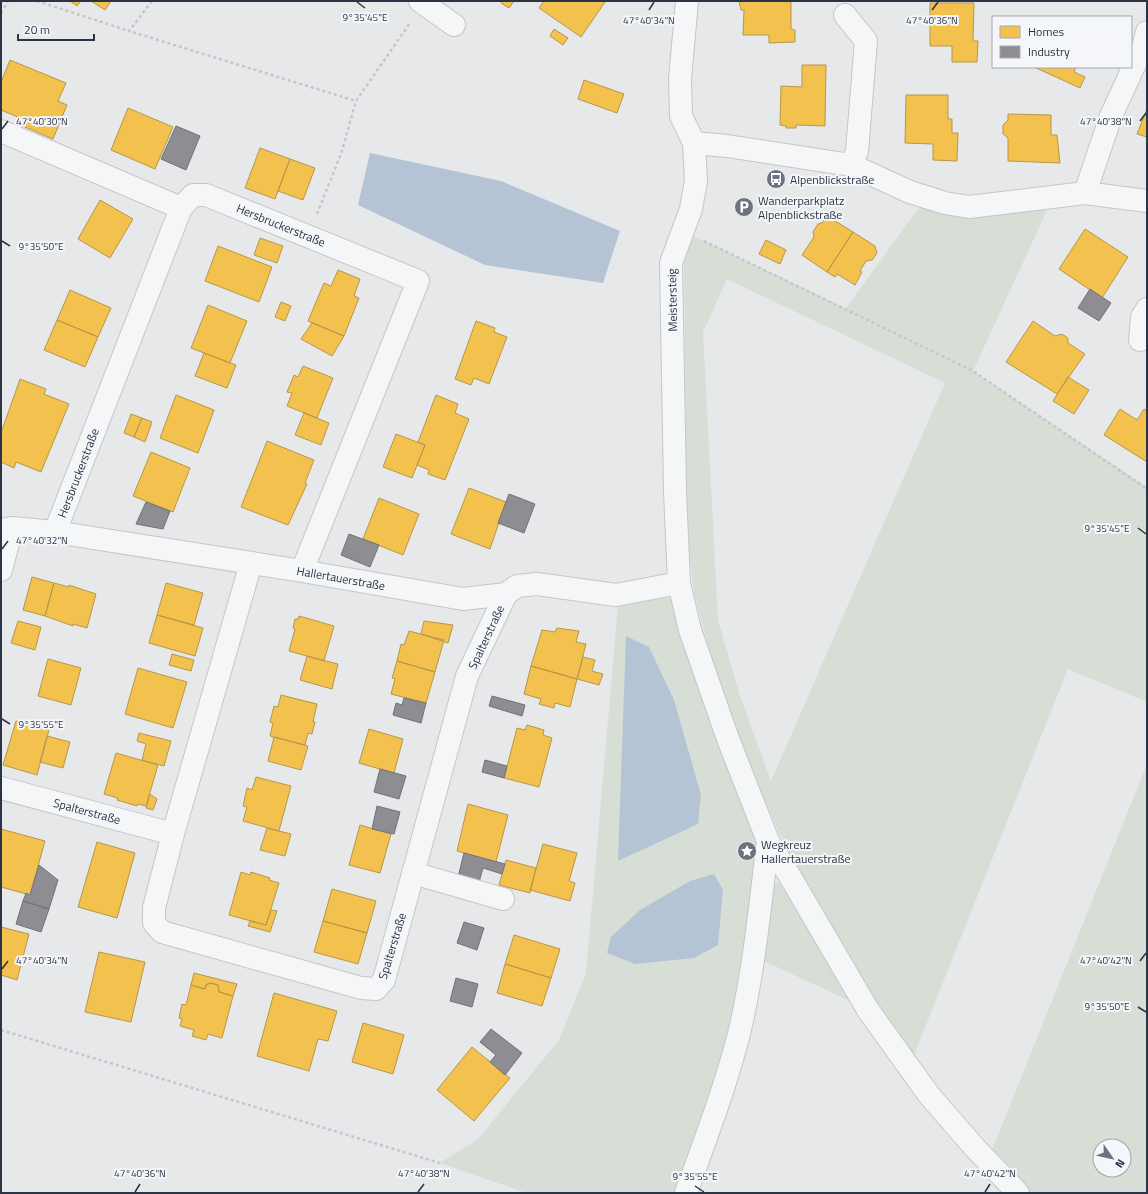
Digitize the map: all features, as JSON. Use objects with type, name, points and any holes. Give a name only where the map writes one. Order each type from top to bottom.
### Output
[{"type":"street","name":"Meistersteig","points":[[687,1],[680,79],[681,116],[694,143],[696,181],[691,209],[671,263],[675,491],[679,583],[690,630],[768,841],[868,1010],[929,1095],[975,1148],[1018,1193]]},
{"type":"street","points":[[422,2],[454,26]]},
{"type":"street","points":[[845,15],[866,41],[857,151],[851,165]]},
{"type":"street","points":[[1086,193],[1110,116],[1144,44],[1147,32]]},
{"type":"street","points":[[1,131],[181,208]]},
{"type":"street","points":[[694,143],[728,146],[851,165],[910,192],[944,203],[969,207],[1086,193],[1147,201]]},
{"type":"street","name":"Hersbruckerstraße","points":[[55,532],[181,208],[193,195],[206,195],[418,281],[302,571]]},
{"type":"street","points":[[1140,340],[1142,317],[1147,309]]},
{"type":"street","points":[[1,570],[7,529]]},
{"type":"street","name":"Hallertauerstraße","points":[[7,529],[55,532],[302,571],[464,599],[506,594],[517,586],[537,584],[616,594],[679,583]]},
{"type":"street","name":"Spalterstraße","points":[[251,563],[173,834],[154,908],[154,923],[162,932],[361,988],[376,989],[384,980],[467,676],[506,594]]},
{"type":"street","name":"Spalterstraße","points":[[1,788],[173,834]]},
{"type":"street","points":[[686,1193],[704,1144],[739,1034],[757,932],[768,841]]},
{"type":"street","points":[[413,873],[503,899]]},
{"type":"path","points":[[1,13],[8,1]]},
{"type":"path","points":[[37,1],[356,102]]},
{"type":"path","points":[[130,31],[152,1]]},
{"type":"path","points":[[308,236],[341,154],[356,102],[422,2]]},
{"type":"path","points":[[682,231],[973,370],[1147,489]]},
{"type":"path","points":[[1,1030],[440,1163]]},
{"type":"shaded area","points":[[921,205],[1049,206],[973,371],[1147,487],[1147,702],[1068,669],[912,1060],[838,949],[789,855],[725,711],[694,593],[687,535],[684,263],[693,236],[846,308]],"holes":[[[727,279],[945,383],[771,781],[740,696],[718,620],[703,332]]]},
{"type":"shaded area","points":[[673,597],[749,815],[758,850],[737,1002],[724,1057],[678,1193],[527,1193],[440,1163],[478,1139],[559,1040],[586,973],[618,606]]},
{"type":"shaded area","points":[[1147,764],[1147,1193],[1030,1193],[1008,1173],[991,1153]]},
{"type":"shaded area","points":[[786,879],[854,1003],[762,960],[771,885]]},
{"type":"water","points":[[370,153],[501,181],[620,231],[603,283],[485,265],[358,205]]},
{"type":"water","points":[[626,636],[649,647],[674,700],[701,795],[698,824],[618,861]]},
{"type":"water","points":[[714,874],[723,890],[718,945],[694,958],[635,964],[607,953],[611,937],[640,910],[690,881]]},
{"type":"building: Homes","points":[[70,1],[81,1],[77,6]]},
{"type":"building: Homes","points":[[91,1],[111,1],[105,10]]},
{"type":"building: Homes","points":[[502,1],[514,1],[509,8],[501,3]]},
{"type":"building: Homes","points":[[544,1],[605,2],[581,37],[539,8]]},
{"type":"building: Homes","points":[[739,1],[791,1],[791,29],[795,30],[795,42],[769,43],[769,35],[743,35],[744,10],[741,10]]},
{"type":"building: Homes","points":[[930,3],[974,3],[973,41],[978,41],[977,62],[952,62],[952,46],[930,46]]},
{"type":"building: Homes","points":[[554,29],[568,38],[563,45],[550,36]]},
{"type":"building: Homes","points":[[10,60],[66,83],[58,101],[67,105],[53,139],[18,124],[20,118],[1,110],[1,82]]},
{"type":"building: Homes","points":[[802,65],[826,65],[825,126],[796,125],[796,128],[786,128],[786,126],[780,125],[781,86],[802,87]]},
{"type":"building: Homes","points":[[1036,68],[1076,68],[1074,72],[1085,77],[1080,88]]},
{"type":"building: Homes","points":[[584,80],[624,94],[617,113],[578,99]]},
{"type":"building: Homes","points":[[906,95],[948,95],[948,119],[952,119],[952,133],[958,133],[957,161],[933,160],[933,144],[905,143]]},
{"type":"building: Homes","points":[[128,108],[173,127],[155,169],[111,150]]},
{"type":"building: Homes","points":[[1147,109],[1147,137],[1137,134]]},
{"type":"building: Homes","points":[[1008,114],[1051,115],[1051,135],[1057,135],[1060,163],[1008,161],[1008,138],[1003,134],[1003,125],[1008,120]]},
{"type":"building: Homes","points":[[260,148],[290,159],[275,199],[245,188]]},
{"type":"building: Homes","points":[[290,159],[315,168],[303,200],[278,191]]},
{"type":"building: Homes","points":[[100,200],[133,219],[110,258],[78,239]]},
{"type":"building: Homes","points":[[827,216],[853,232],[827,272],[802,255],[814,237],[813,232],[818,224],[822,223]]},
{"type":"building: Homes","points":[[1085,229],[1128,257],[1102,298],[1059,269]]},
{"type":"building: Homes","points":[[853,232],[875,246],[877,253],[872,260],[866,261],[860,271],[862,272],[855,285],[837,274],[835,277],[827,272]]},
{"type":"building: Homes","points":[[260,238],[283,246],[277,263],[254,255]]},
{"type":"building: Homes","points":[[766,240],[786,250],[780,264],[759,254]]},
{"type":"building: Homes","points":[[218,246],[272,267],[259,302],[205,281]]},
{"type":"building: Homes","points":[[338,270],[360,279],[354,296],[359,298],[344,336],[308,321],[324,283],[331,286]]},
{"type":"building: Homes","points":[[70,290],[111,308],[98,337],[57,320]]},
{"type":"building: Homes","points":[[281,302],[291,306],[285,321],[275,317]]},
{"type":"building: Homes","points":[[208,305],[247,321],[230,363],[191,348]]},
{"type":"building: Homes","points":[[57,320],[98,337],[85,367],[44,350]]},
{"type":"building: Homes","points":[[476,321],[495,328],[494,332],[507,337],[489,384],[474,378],[471,385],[455,379]]},
{"type":"building: Homes","points":[[1033,321],[1055,336],[1062,334],[1068,338],[1068,343],[1085,354],[1057,394],[1006,362]]},
{"type":"building: Homes","points":[[312,323],[344,336],[332,356],[301,339]]},
{"type":"building: Homes","points":[[204,353],[236,365],[227,388],[195,376]]},
{"type":"building: Homes","points":[[303,366],[333,378],[317,418],[287,406],[292,393],[287,392],[294,375],[298,377]]},
{"type":"building: Homes","points":[[1068,377],[1089,390],[1074,414],[1053,401]]},
{"type":"building: Homes","points":[[20,379],[46,389],[44,394],[69,404],[41,472],[16,462],[14,468],[1,462],[1,433]]},
{"type":"building: Homes","points":[[176,395],[214,410],[198,453],[160,438]]},
{"type":"building: Homes","points":[[436,395],[458,404],[455,413],[469,419],[445,480],[428,474],[429,470],[417,465],[425,445],[418,442]]},
{"type":"building: Homes","points":[[1120,409],[1137,420],[1144,409],[1147,411],[1147,462],[1104,435]]},
{"type":"building: Homes","points":[[304,413],[329,423],[321,445],[295,435]]},
{"type":"building: Homes","points":[[131,414],[142,418],[134,437],[124,433]]},
{"type":"building: Homes","points":[[142,418],[152,422],[145,442],[134,437]]},
{"type":"building: Homes","points":[[396,434],[425,445],[412,478],[383,467]]},
{"type":"building: Homes","points":[[267,441],[314,460],[305,483],[307,484],[288,525],[241,507]]},
{"type":"building: Homes","points":[[151,452],[190,468],[173,512],[133,496]]},
{"type":"building: Homes","points":[[469,488],[506,502],[490,549],[451,534]]},
{"type":"building: Homes","points":[[379,498],[419,514],[403,555],[363,539]]},
{"type":"building: Homes","points":[[32,577],[54,583],[45,616],[23,610]]},
{"type":"building: Homes","points":[[54,583],[69,587],[69,585],[96,594],[87,628],[73,624],[73,626],[45,616]]},
{"type":"building: Homes","points":[[166,583],[203,593],[194,625],[157,615]]},
{"type":"building: Homes","points":[[157,615],[203,628],[195,656],[149,643]]},
{"type":"building: Homes","points":[[299,616],[334,626],[324,661],[289,651],[295,629],[293,628],[295,619],[298,619]]},
{"type":"building: Homes","points":[[18,621],[41,627],[35,650],[11,643]]},
{"type":"building: Homes","points":[[424,621],[453,625],[448,643],[421,634]]},
{"type":"building: Homes","points":[[557,628],[579,631],[576,642],[586,644],[577,679],[531,666],[542,630],[555,632]]},
{"type":"building: Homes","points":[[409,631],[444,640],[435,672],[397,661],[401,644],[404,645]]},
{"type":"building: Homes","points":[[172,654],[194,660],[191,671],[169,665]]},
{"type":"building: Homes","points":[[307,656],[338,664],[332,689],[300,680]]},
{"type":"building: Homes","points":[[583,657],[595,660],[592,671],[603,674],[599,685],[577,679]]},
{"type":"building: Homes","points":[[48,659],[81,668],[71,705],[38,696]]},
{"type":"building: Homes","points":[[397,661],[435,672],[426,703],[391,694],[395,679],[392,678]]},
{"type":"building: Homes","points":[[531,666],[577,679],[570,707],[555,703],[554,708],[539,704],[541,699],[524,694]]},
{"type":"building: Homes","points":[[138,668],[187,682],[173,728],[125,714]]},
{"type":"building: Homes","points":[[281,695],[317,704],[312,734],[308,733],[305,745],[270,736],[273,723],[270,722],[274,706],[278,707]]},
{"type":"building: Homes","points":[[16,721],[49,730],[37,775],[3,765]]},
{"type":"building: Homes","points":[[527,725],[544,730],[543,735],[552,738],[539,787],[504,778],[517,728],[525,730]]},
{"type":"building: Homes","points":[[369,729],[403,739],[394,773],[359,763]]},
{"type":"building: Homes","points":[[139,733],[171,741],[164,766],[142,760],[146,744],[137,741]]},
{"type":"building: Homes","points":[[47,736],[70,742],[63,768],[40,762]]},
{"type":"building: Homes","points":[[274,737],[308,746],[301,770],[268,761]]},
{"type":"building: Homes","points":[[116,753],[158,765],[146,806],[138,804],[137,806],[104,794]]},
{"type":"building: Homes","points":[[256,777],[291,786],[279,831],[243,821],[247,807],[243,806],[247,788],[252,790]]},
{"type":"building: Homes","points":[[150,794],[157,799],[153,810],[146,808]]},
{"type":"building: Homes","points":[[468,804],[508,815],[496,862],[457,851]]},
{"type":"building: Homes","points":[[360,825],[391,834],[380,873],[349,865]]},
{"type":"building: Homes","points":[[267,828],[291,834],[285,856],[260,850]]},
{"type":"building: Homes","points":[[1,829],[45,841],[30,895],[1,887]]},
{"type":"building: Homes","points":[[97,842],[135,853],[117,918],[78,907]]},
{"type":"building: Homes","points":[[543,844],[577,853],[569,881],[575,883],[570,901],[530,890]]},
{"type":"building: Homes","points":[[506,860],[536,868],[530,893],[499,885]]},
{"type":"building: Homes","points":[[241,872],[250,875],[251,872],[270,878],[269,880],[279,883],[266,925],[229,915]]},
{"type":"building: Homes","points":[[332,889],[376,901],[367,933],[323,921]]},
{"type":"building: Homes","points":[[271,910],[277,911],[270,932],[248,926],[250,921],[266,925]]},
{"type":"building: Homes","points":[[323,921],[367,933],[358,964],[314,952]]},
{"type":"building: Homes","points":[[1,927],[29,934],[17,980],[1,975]]},
{"type":"building: Homes","points":[[514,935],[560,949],[551,978],[505,964]]},
{"type":"building: Homes","points":[[99,952],[145,962],[131,1022],[85,1012]]},
{"type":"building: Homes","points":[[505,964],[551,978],[542,1006],[497,993]]},
{"type":"building: Homes","points":[[194,973],[237,984],[233,996],[219,992],[218,985],[210,983],[206,985],[205,989],[191,985]]},
{"type":"building: Homes","points":[[210,983],[218,985],[219,992],[233,996],[222,1038],[208,1034],[206,1040],[192,1036],[194,1030],[180,1026],[182,1019],[179,1018],[182,1004],[186,1005],[191,985],[205,989],[206,985]]},
{"type":"building: Homes","points":[[274,993],[337,1011],[328,1041],[318,1039],[309,1071],[257,1056]]},
{"type":"building: Homes","points":[[363,1023],[404,1035],[393,1074],[352,1062]]},
{"type":"building: Homes","points":[[472,1047],[510,1078],[474,1121],[437,1090]]},
{"type":"building: Industry","points":[[176,126],[200,136],[186,170],[161,159]]},
{"type":"building: Industry","points":[[1090,289],[1111,303],[1099,321],[1078,308]]},
{"type":"building: Industry","points":[[509,494],[535,504],[524,533],[498,523]]},
{"type":"building: Industry","points":[[146,502],[170,511],[163,529],[136,524]]},
{"type":"building: Industry","points":[[349,534],[379,545],[370,567],[341,555]]},
{"type":"building: Industry","points":[[492,696],[525,705],[522,716],[489,706]]},
{"type":"building: Industry","points":[[404,698],[426,703],[421,723],[393,715],[396,703],[402,705]]},
{"type":"building: Industry","points":[[485,760],[507,766],[504,778],[482,772]]},
{"type":"building: Industry","points":[[380,769],[406,776],[399,799],[374,792]]},
{"type":"building: Industry","points":[[377,806],[400,812],[394,834],[372,829]]},
{"type":"building: Industry","points":[[464,853],[505,864],[502,874],[483,868],[478,886],[457,881]]},
{"type":"building: Industry","points":[[39,865],[58,880],[49,909],[23,901],[26,893],[30,895]]},
{"type":"building: Industry","points":[[23,901],[49,909],[41,932],[16,924]]},
{"type":"building: Industry","points":[[464,922],[484,928],[477,950],[457,943]]},
{"type":"building: Industry","points":[[456,978],[478,984],[472,1007],[450,1001]]},
{"type":"building: Industry","points":[[491,1029],[522,1053],[505,1075],[490,1062],[496,1055],[480,1042]]},
{"type":"place","name":"Alpenblickstraße","points":[[776,179]]},
{"type":"place","name":"Wanderparkplatz Alpenblickstraße","points":[[744,207]]},
{"type":"place","name":"Wegkreuz Hallertauerstraße","points":[[747,851]]}]
